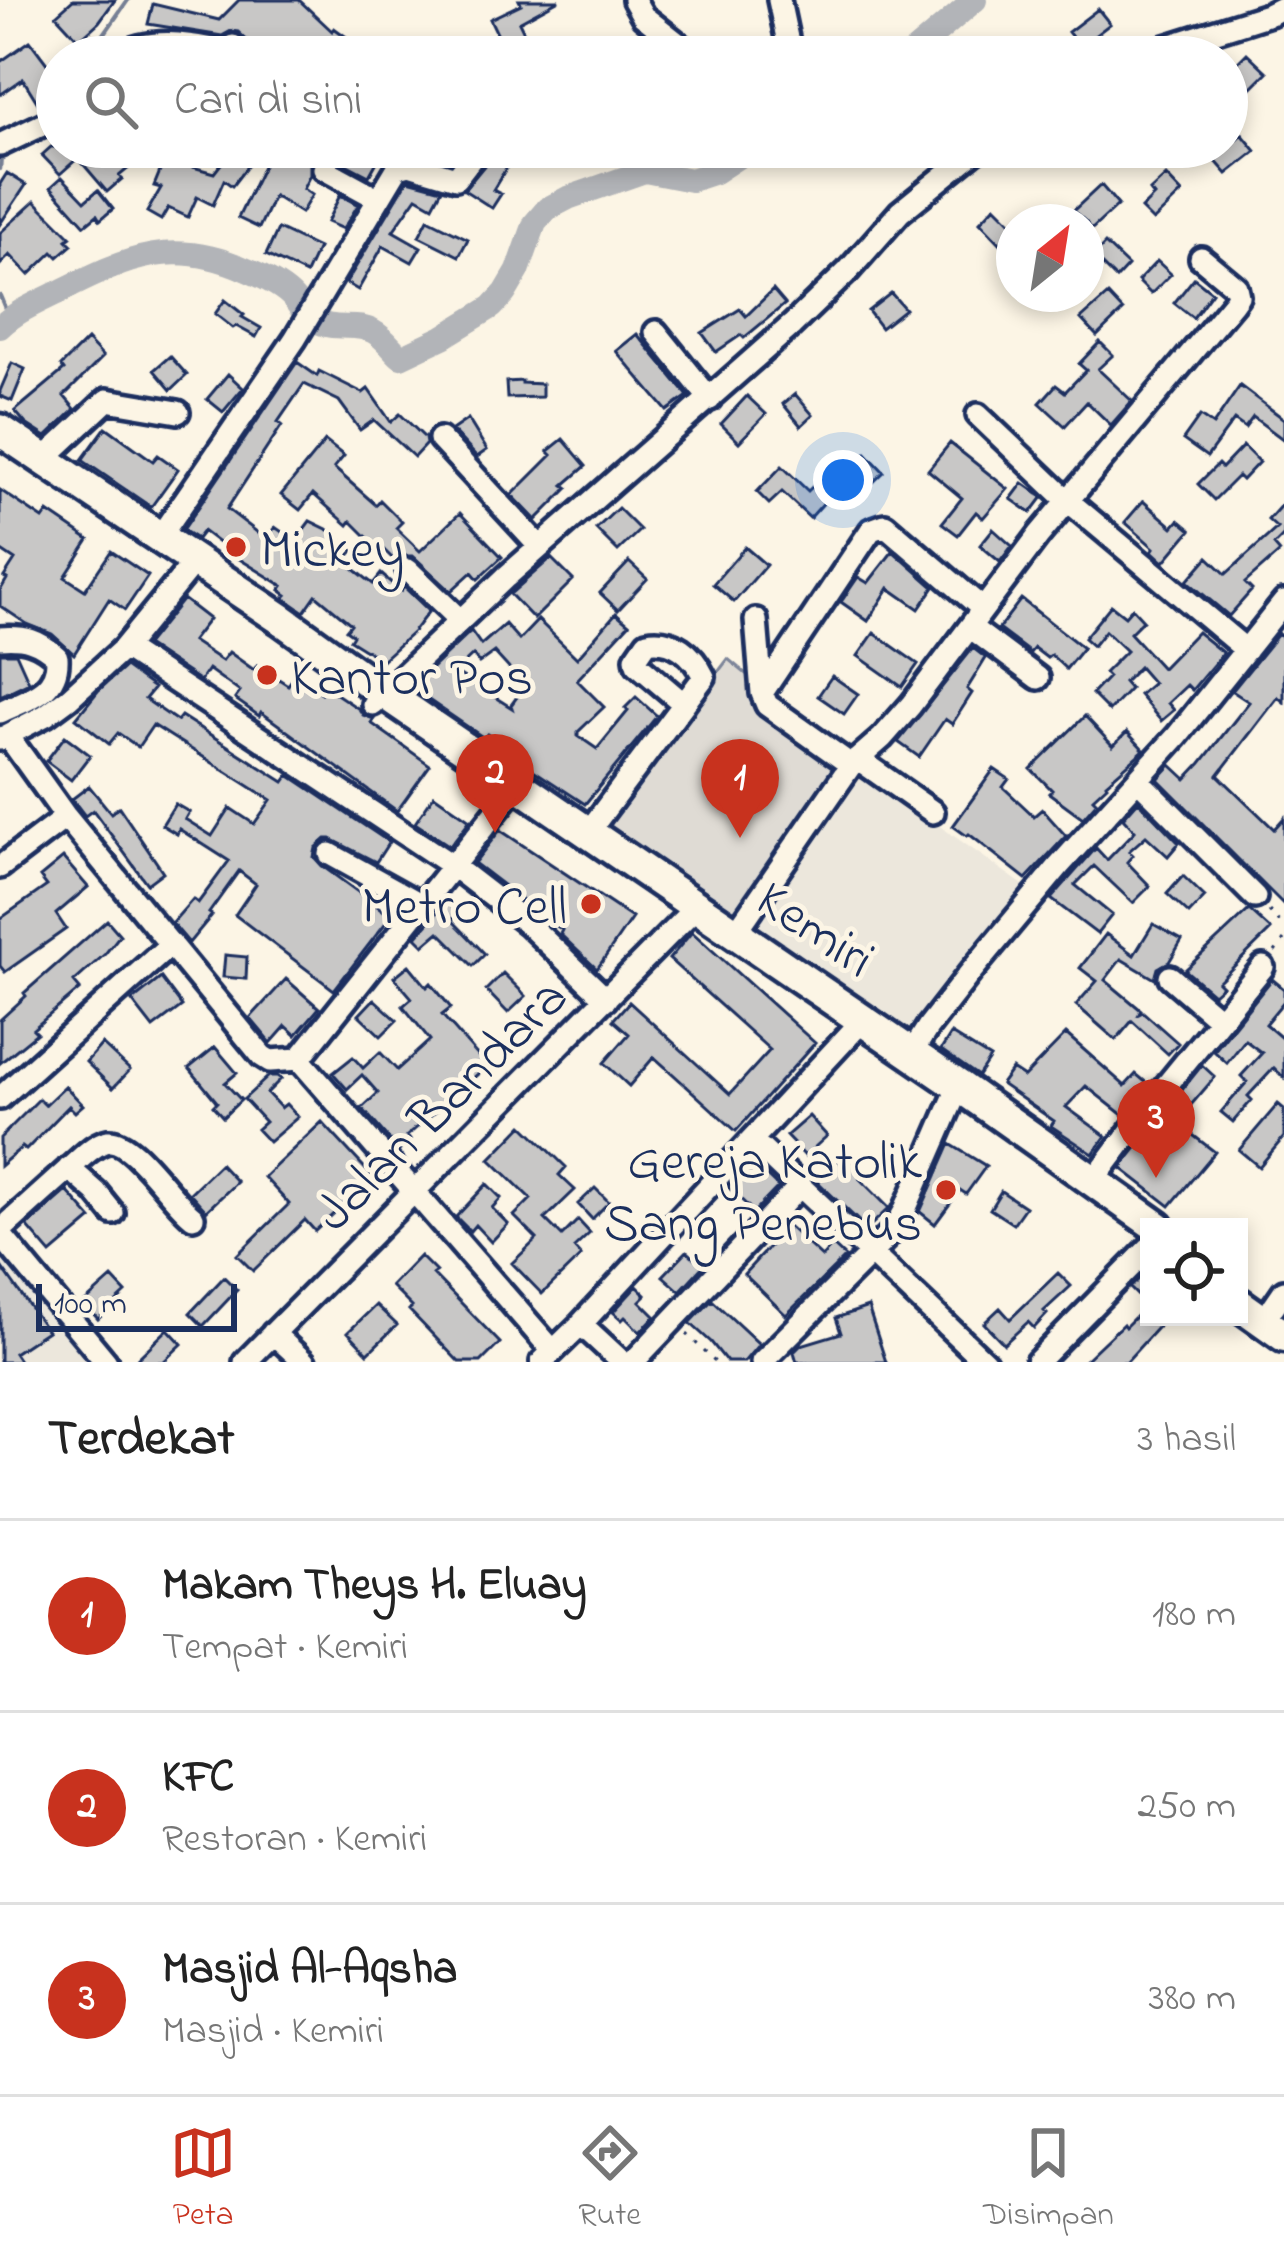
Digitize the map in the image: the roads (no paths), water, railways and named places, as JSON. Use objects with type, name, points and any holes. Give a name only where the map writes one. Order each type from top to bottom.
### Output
[{"type":"highway","name":"Kemiri","points":[[14,449],[159,538],[189,567]]},
{"type":"highway","name":"Kemiri","points":[[14,449],[857,1026],[1001,1127],[1140,1237]]},
{"type":"highway","name":"Kemiri","points":[[513,790],[589,831],[690,913],[736,932],[857,1026],[911,1054],[955,1095]]},
{"type":"highway","name":"Kemiri","points":[[1001,1127],[1145,1218]]},
{"type":"highway","points":[[1248,1289],[1281,1312]]},
{"type":"highway","points":[[1248,1306],[1281,1312]]},
{"type":"street","points":[[634,0],[643,16],[668,36]]},
{"type":"street","points":[[779,0],[786,36]]},
{"type":"street","points":[[1200,36],[1284,7]]},
{"type":"street","points":[[130,36],[137,29]]},
{"type":"street","points":[[324,168],[380,199]]},
{"type":"street","points":[[159,538],[295,339],[400,168]]},
{"type":"street","points":[[418,168],[456,178],[464,168]]},
{"type":"street","points":[[378,699],[830,290],[900,212],[954,168]]},
{"type":"street","points":[[736,932],[855,762],[911,705],[1067,500],[1238,296],[1236,287],[1201,258]]},
{"type":"street","points":[[656,332],[710,399]]},
{"type":"street","points":[[14,449],[106,400],[178,412]]},
{"type":"street","points":[[978,415],[1067,500],[1246,650]]},
{"type":"street","points":[[440,439],[540,548]]},
{"type":"street","points":[[762,694],[871,530],[885,525],[1038,678]]},
{"type":"street","points":[[189,567],[124,647],[69,698],[4,738],[269,1061],[298,1059],[513,790]]},
{"type":"street","points":[[408,570],[460,620]]},
{"type":"street","points":[[911,1054],[970,973],[1284,602]]},
{"type":"street","points":[[756,620],[767,705],[933,812]]},
{"type":"street","points":[[0,638],[21,636],[36,641],[57,656],[58,664],[45,691],[0,712]]},
{"type":"street","points":[[124,647],[453,866],[528,924],[606,999]]},
{"type":"street","points":[[589,831],[684,704]]},
{"type":"street","points":[[1138,780],[1256,897]]},
{"type":"street","points":[[0,867],[66,818]]},
{"type":"street","points":[[330,854],[422,905]]},
{"type":"street","name":"Jalan Bandara","points":[[245,1362],[690,913]]},
{"type":"street","points":[[0,1098],[171,944]]},
{"type":"street","points":[[1093,1181],[1262,967]]},
{"type":"street","points":[[1170,977],[1219,1019]]},
{"type":"street","points":[[298,1059],[548,1357],[857,1026]]},
{"type":"street","points":[[762,1362],[901,1218],[955,1095]]},
{"type":"street","points":[[752,1140],[986,1362]]},
{"type":"street","points":[[106,1362],[0,1233],[68,1168],[96,1145],[110,1141],[136,1156],[193,1217]]},
{"type":"street","points":[[68,1168],[113,1213]]},
{"type":"street","points":[[633,1362],[799,1187]]},
{"type":"street","points":[[1037,1362],[1140,1253]]},
{"type":"street","points":[[581,1324],[622,1362]]},
{"type":"street","points":[[273,1333],[304,1362]]},
{"type":"waterway","points":[[103,36],[128,0]]},
{"type":"waterway","points":[[933,36],[975,0]]},
{"type":"waterway","points":[[30,119],[36,116]]},
{"type":"waterway","points":[[0,169],[1,154]]},
{"type":"waterway","points":[[0,327],[30,306],[109,268],[174,253],[221,260],[247,270],[290,295],[309,317],[374,332],[401,357],[492,307],[518,271],[535,223],[547,209],[645,171],[691,180],[721,168]]},
{"type":"waterway","points":[[0,296],[9,318]]},
{"type":"place","name":"Mickey","points":[[236,547]]},
{"type":"place","name":"Kantor Pos","points":[[267,675]]},
{"type":"place","name":"KFC","points":[[495,833]]},
{"type":"place","name":"Makam Theys H. Eluay","points":[[740,838]]},
{"type":"place","name":"Metro Cell","points":[[591,904]]},
{"type":"place","name":"Masjid Al-Aqsha","points":[[1156,1178]]},
{"type":"place","name":"Gereja Katolik Sang Penebus","points":[[946,1190]]}]
